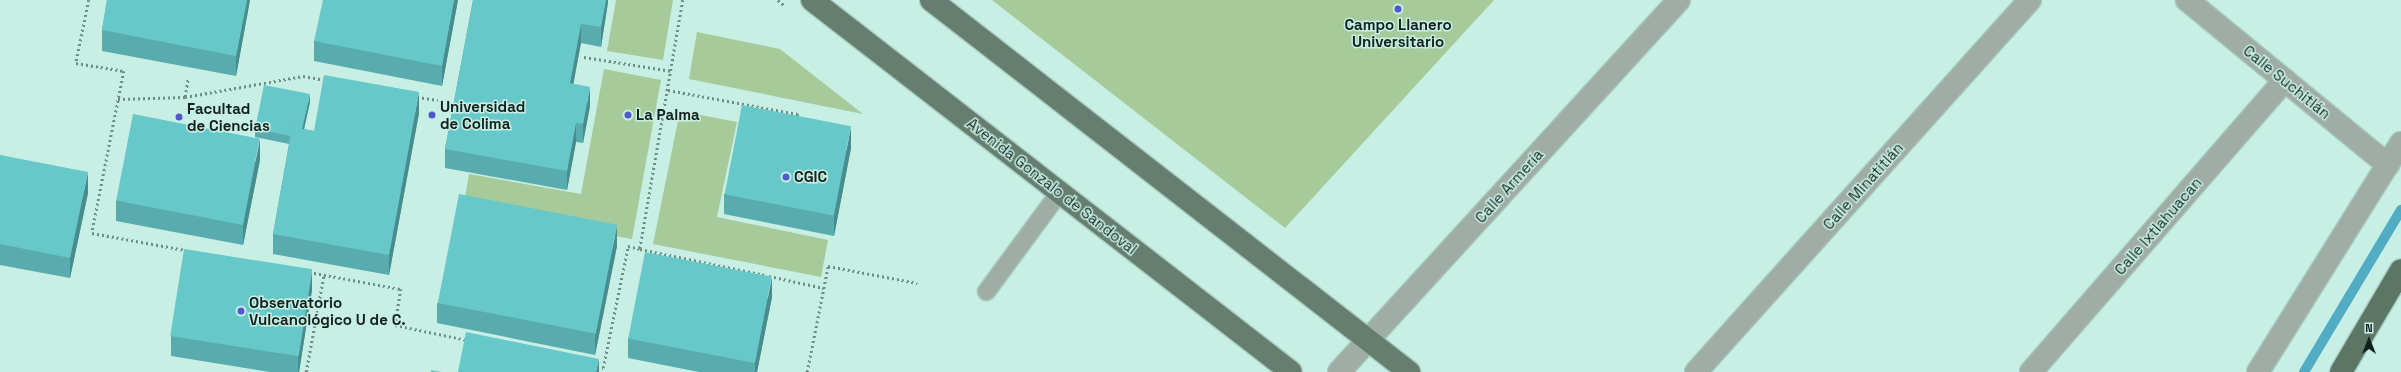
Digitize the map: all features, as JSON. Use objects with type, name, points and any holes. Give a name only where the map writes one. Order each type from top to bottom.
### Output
[{"type":"highway","points":[[2341,372],[2401,270]]},
{"type":"main road","name":"Avenida Gonzalo de Sandoval","points":[[812,0],[1291,372]]},
{"type":"main road","points":[[931,0],[1409,372]]},
{"type":"street","name":"Calle Armería","points":[[1339,372],[1679,0]]},
{"type":"street","name":"Calle Minatitlán","points":[[1696,372],[2030,0]]},
{"type":"street","name":"Calle Suchitlán","points":[[2187,0],[2388,165]]},
{"type":"street","name":"Calle Ixtlahuacan","points":[[2031,372],[2285,80]]},
{"type":"street","points":[[2258,372],[2401,143]]},
{"type":"lane","points":[[986,292],[1059,192]]},
{"type":"path","points":[[89,0],[76,63],[124,71],[92,233],[192,251]]},
{"type":"path","points":[[640,249],[672,71],[683,0]]},
{"type":"path","points":[[584,56],[672,71]]},
{"type":"path","points":[[118,99],[185,97],[303,76],[333,81]]},
{"type":"path","points":[[185,97],[188,78]]},
{"type":"path","points":[[668,90],[798,114],[796,126]]},
{"type":"path","points":[[415,96],[438,100]]},
{"type":"path","points":[[596,366],[603,368],[628,246],[824,288]]},
{"type":"path","points":[[807,372],[828,266],[917,283]]},
{"type":"path","points":[[301,270],[402,289],[395,325],[472,341]]},
{"type":"path","points":[[306,372],[324,274]]},
{"type":"green space","points":[[616,0],[673,0],[663,60],[607,51]]},
{"type":"green space","points":[[992,0],[1494,0],[1285,228]]},
{"type":"green space","points":[[697,32],[780,49],[863,114],[689,79]]},
{"type":"green space","points":[[604,69],[661,80],[632,239],[463,209],[469,174],[581,194]]},
{"type":"green space","points":[[680,111],[737,122],[717,217],[828,240],[821,277],[653,244]]},
{"type":"building","points":[[107,0],[247,0],[236,56],[102,30]]},
{"type":"building","points":[[323,0],[454,0],[442,66],[314,41]]},
{"type":"building","points":[[473,0],[606,0],[601,27],[581,24],[570,83],[590,87],[583,124],[576,123],[567,171],[445,149]]},
{"type":"building","points":[[324,75],[419,92],[389,255],[273,234],[292,127],[314,131]]},
{"type":"building","points":[[264,85],[310,94],[302,129],[292,127],[291,136],[255,129]]},
{"type":"building","points":[[742,105],[851,126],[834,216],[725,194]]},
{"type":"building","points":[[133,114],[260,139],[243,225],[116,200]]},
{"type":"building","points":[[0,155],[88,172],[70,258],[0,244]]},
{"type":"building","points":[[459,194],[617,225],[596,334],[438,303]]},
{"type":"building","points":[[184,249],[312,269],[299,356],[170,336]]},
{"type":"building","points":[[645,252],[772,277],[755,363],[628,338]]},
{"type":"building","points":[[466,332],[599,359],[596,372],[458,372]]},
{"type":"waterway","points":[[2304,372],[2401,210]]},
{"type":"place","name":"Campo Llanero Universitario","points":[[1398,9]]},
{"type":"place","name":"Universidad de Colima","points":[[432,115]]},
{"type":"place","name":"La Palma","points":[[628,115]]},
{"type":"place","name":"Facultad de Ciencias","points":[[179,117]]},
{"type":"place","name":"CGIC","points":[[786,177]]},
{"type":"place","name":"Observatorio Vulcanológico U de C.","points":[[241,311]]}]
